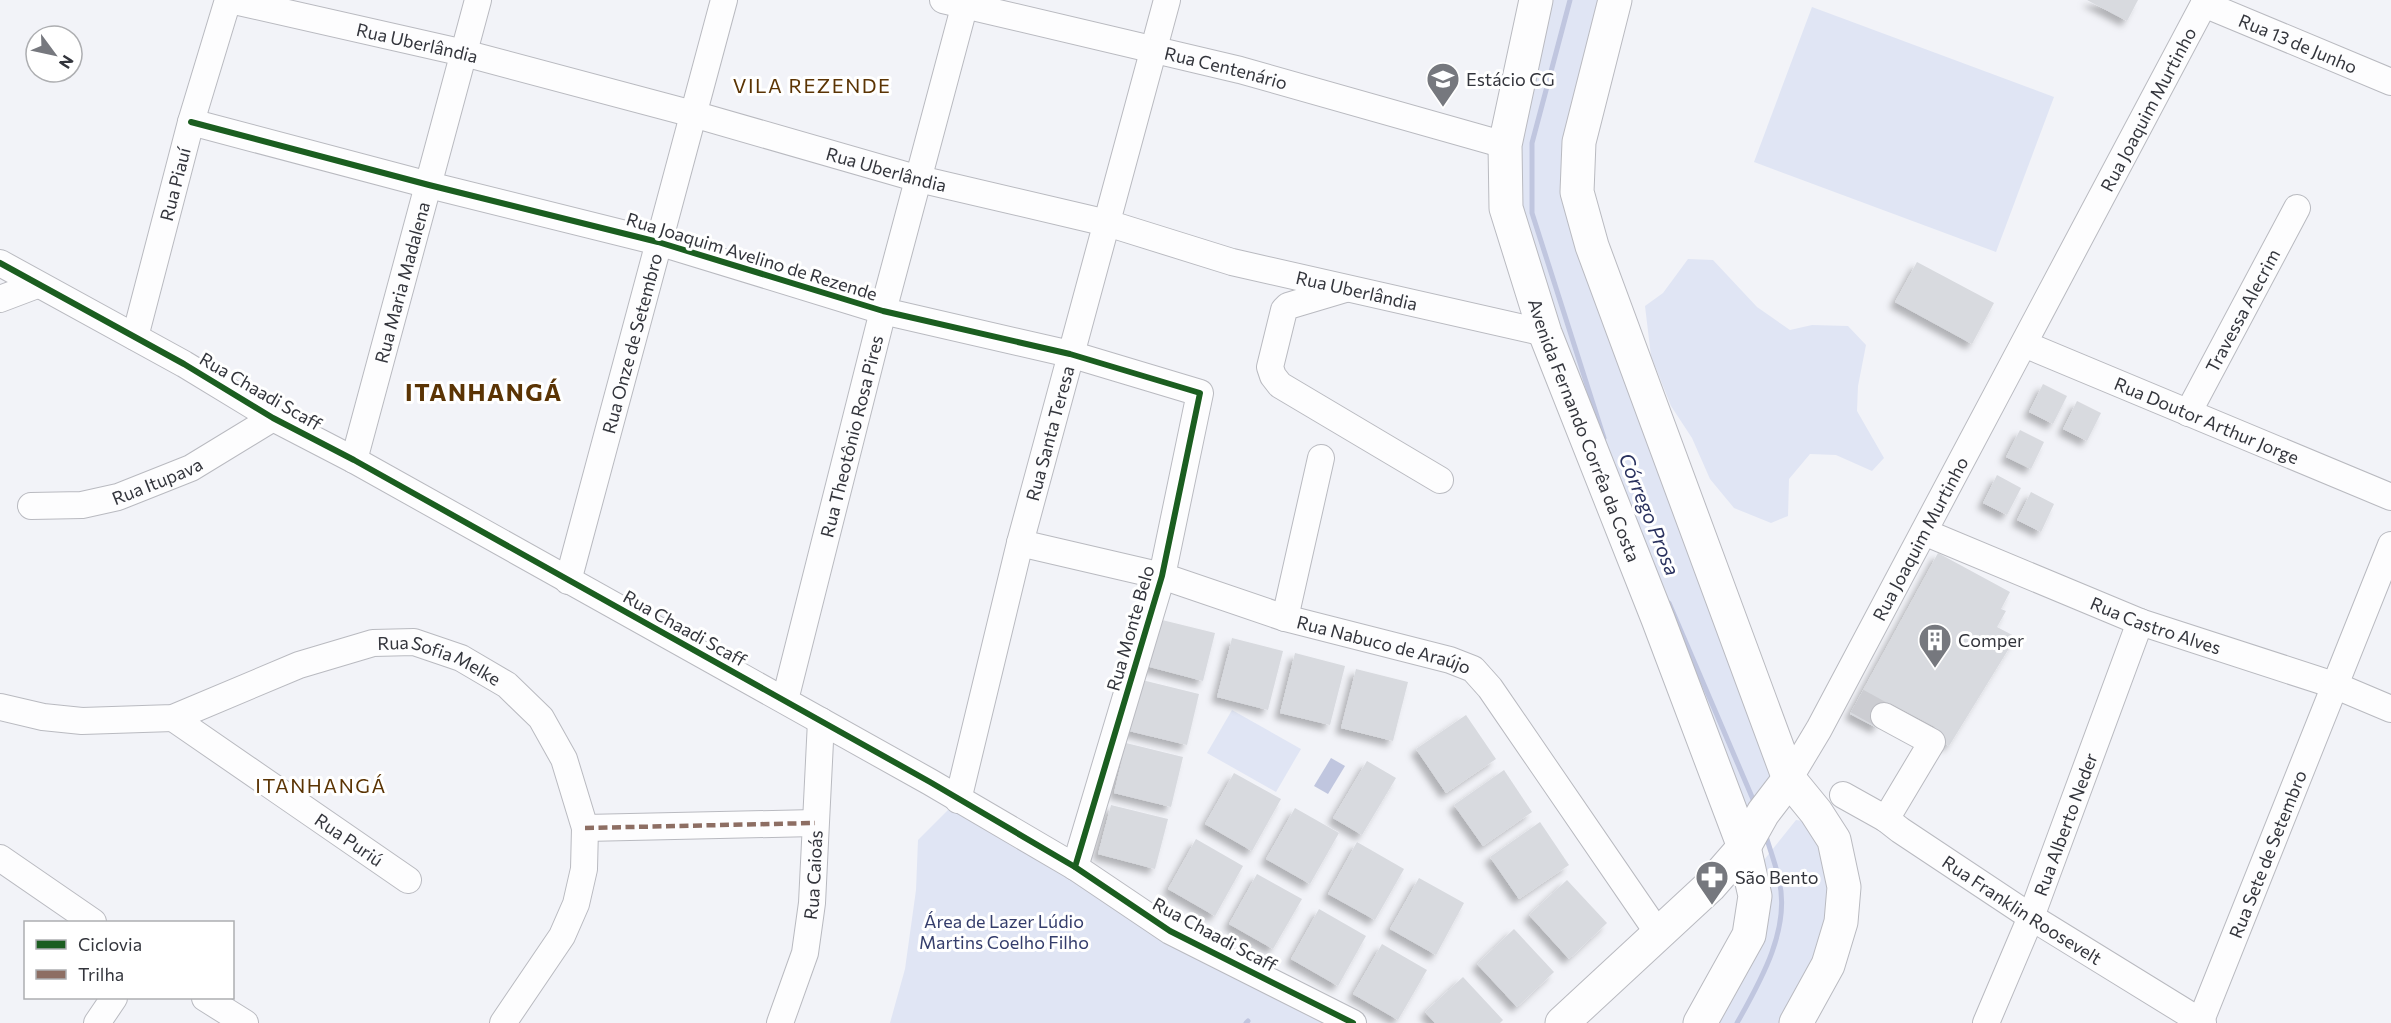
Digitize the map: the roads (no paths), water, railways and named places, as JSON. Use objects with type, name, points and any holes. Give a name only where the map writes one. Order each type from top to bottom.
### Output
[{"type":"main road","name":"Avenida Fernando Corrêa da Costa","points":[[1536,0],[1505,145],[1506,208],[1545,333],[1658,619],[1749,838],[1755,896],[1749,935],[1700,1023]]},
{"type":"main road","points":[[1615,0],[1579,142],[1577,192],[1596,257],[1786,783],[1816,812],[1834,840],[1844,887],[1840,922],[1828,965],[1796,1023]]},
{"type":"main road","name":"Rua Joaquim Murtinho","points":[[1562,1023],[1710,886],[1749,838],[1763,813],[1786,783]]},
{"type":"street","name":"Rua Uberlândia","points":[[229,0],[464,53],[693,114],[919,179],[1107,223],[1232,262],[1545,333]]},
{"type":"street","name":"Rua Piauí","points":[[135,337],[191,122],[229,0]]},
{"type":"street","name":"Rua Maria Madalena","points":[[354,460],[478,0]]},
{"type":"street","name":"Rua Onze de Setembro","points":[[567,581],[724,0]]},
{"type":"street","name":"Rua Santa Teresa","points":[[958,800],[1020,543],[1167,0]]},
{"type":"street","name":"Rua Centenário","points":[[958,2],[1240,70],[1505,145]]},
{"type":"street","name":"Rua Theotônio Rosa Pires","points":[[784,700],[883,310],[919,179],[958,2]]},
{"type":"street","name":"Rua Joaquim Murtinho","points":[[1786,783],[1848,697],[1924,532],[2205,2]]},
{"type":"street","name":"Rua 13 de Junho","points":[[2205,2],[2391,82]]},
{"type":"street","name":"Rua Joaquim Avelino de Rezende","points":[[191,122],[658,242],[883,310],[1070,354],[1200,393]]},
{"type":"street","name":"Travessa Alecrim","points":[[2188,413],[2297,208]]},
{"type":"street","name":"Rua Chaadi Scaff","points":[[0,263],[135,337],[273,418],[354,460],[930,782],[1075,867],[1170,931],[1353,1023]]},
{"type":"street","points":[[0,299],[37,285]]},
{"type":"street","points":[[1348,288],[1288,306],[1284,310],[1270,367],[1273,376],[1280,385],[1440,480]]},
{"type":"street","name":"Rua Doutor Arthur Jorge","points":[[2024,344],[2391,497]]},
{"type":"street","name":"Rua Monte Belo","points":[[1075,867],[1162,576],[1200,393]]},
{"type":"street","name":"Rua Itupava","points":[[31,506],[82,505],[118,497],[191,468],[273,418]]},
{"type":"street","points":[[1285,618],[1321,458]]},
{"type":"street","name":"Rua Castro Alves","points":[[1924,532],[2140,622],[2334,685],[2391,709]]},
{"type":"street","name":"Rua Nabuco de Araújo","points":[[1020,543],[1162,576],[1285,618],[1450,660],[1473,669],[1490,688],[1658,933]]},
{"type":"street","name":"Rua Sete de Setembro","points":[[2201,1023],[2391,545]]},
{"type":"street","name":"Rua Alberto Neder","points":[[1986,1023],[2031,917],[2140,622]]},
{"type":"street","name":"Rua Sofia Melke","points":[[0,707],[44,717],[82,721],[173,718],[299,665],[373,643],[414,642],[461,658],[507,685],[541,718],[564,759],[585,828],[584,868],[576,904],[562,936],[503,1023]]},
{"type":"street","points":[[1884,716],[1932,742],[1886,819]]},
{"type":"street","name":"Rua Puriú","points":[[173,718],[408,880]]},
{"type":"street","name":"Rua Caioás","points":[[780,1023],[805,953],[812,903],[821,721]]},
{"type":"street","name":"Rua Franklin Roosevelt","points":[[1843,795],[1886,819],[2031,917],[2201,1023]]},
{"type":"street","points":[[585,828],[815,823]]},
{"type":"street","points":[[0,858],[92,921]]},
{"type":"street","points":[[97,1023],[113,999]]},
{"type":"street","points":[[208,999],[245,1023]]},
{"type":"water","points":[[1331,758],[1345,766],[1328,794],[1314,786]]},
{"type":"waterway","name":"Córrego Prosa","points":[[1570,0],[1532,143],[1532,213],[1604,438]]},
{"type":"waterway","name":"Córrego Prosa","points":[[1669,603],[1755,804]]},
{"type":"waterway","name":"Córrego Prosa","points":[[1737,1023],[1764,973],[1781,917],[1782,899],[1779,880],[1766,836]]},
{"type":"tunnel","points":[[1857,701],[1884,716]]},
{"type":"place","name":"Estácio CG","points":[[1443,108]]},
{"type":"place","name":"Comper","points":[[1935,669]]},
{"type":"place","name":"São Bento","points":[[1712,906]]},
{"type":"district","name":"VILA REZENDE","points":[[812,85]]},
{"type":"district","name":"ITANHANGÁ","points":[[484,391]]},
{"type":"district","name":"ITANHANGÁ","points":[[321,785]]},
{"type":"park label","name":"Área de Lazer Lúdio Martins Coelho Filho","points":[[1004,931]]}]
